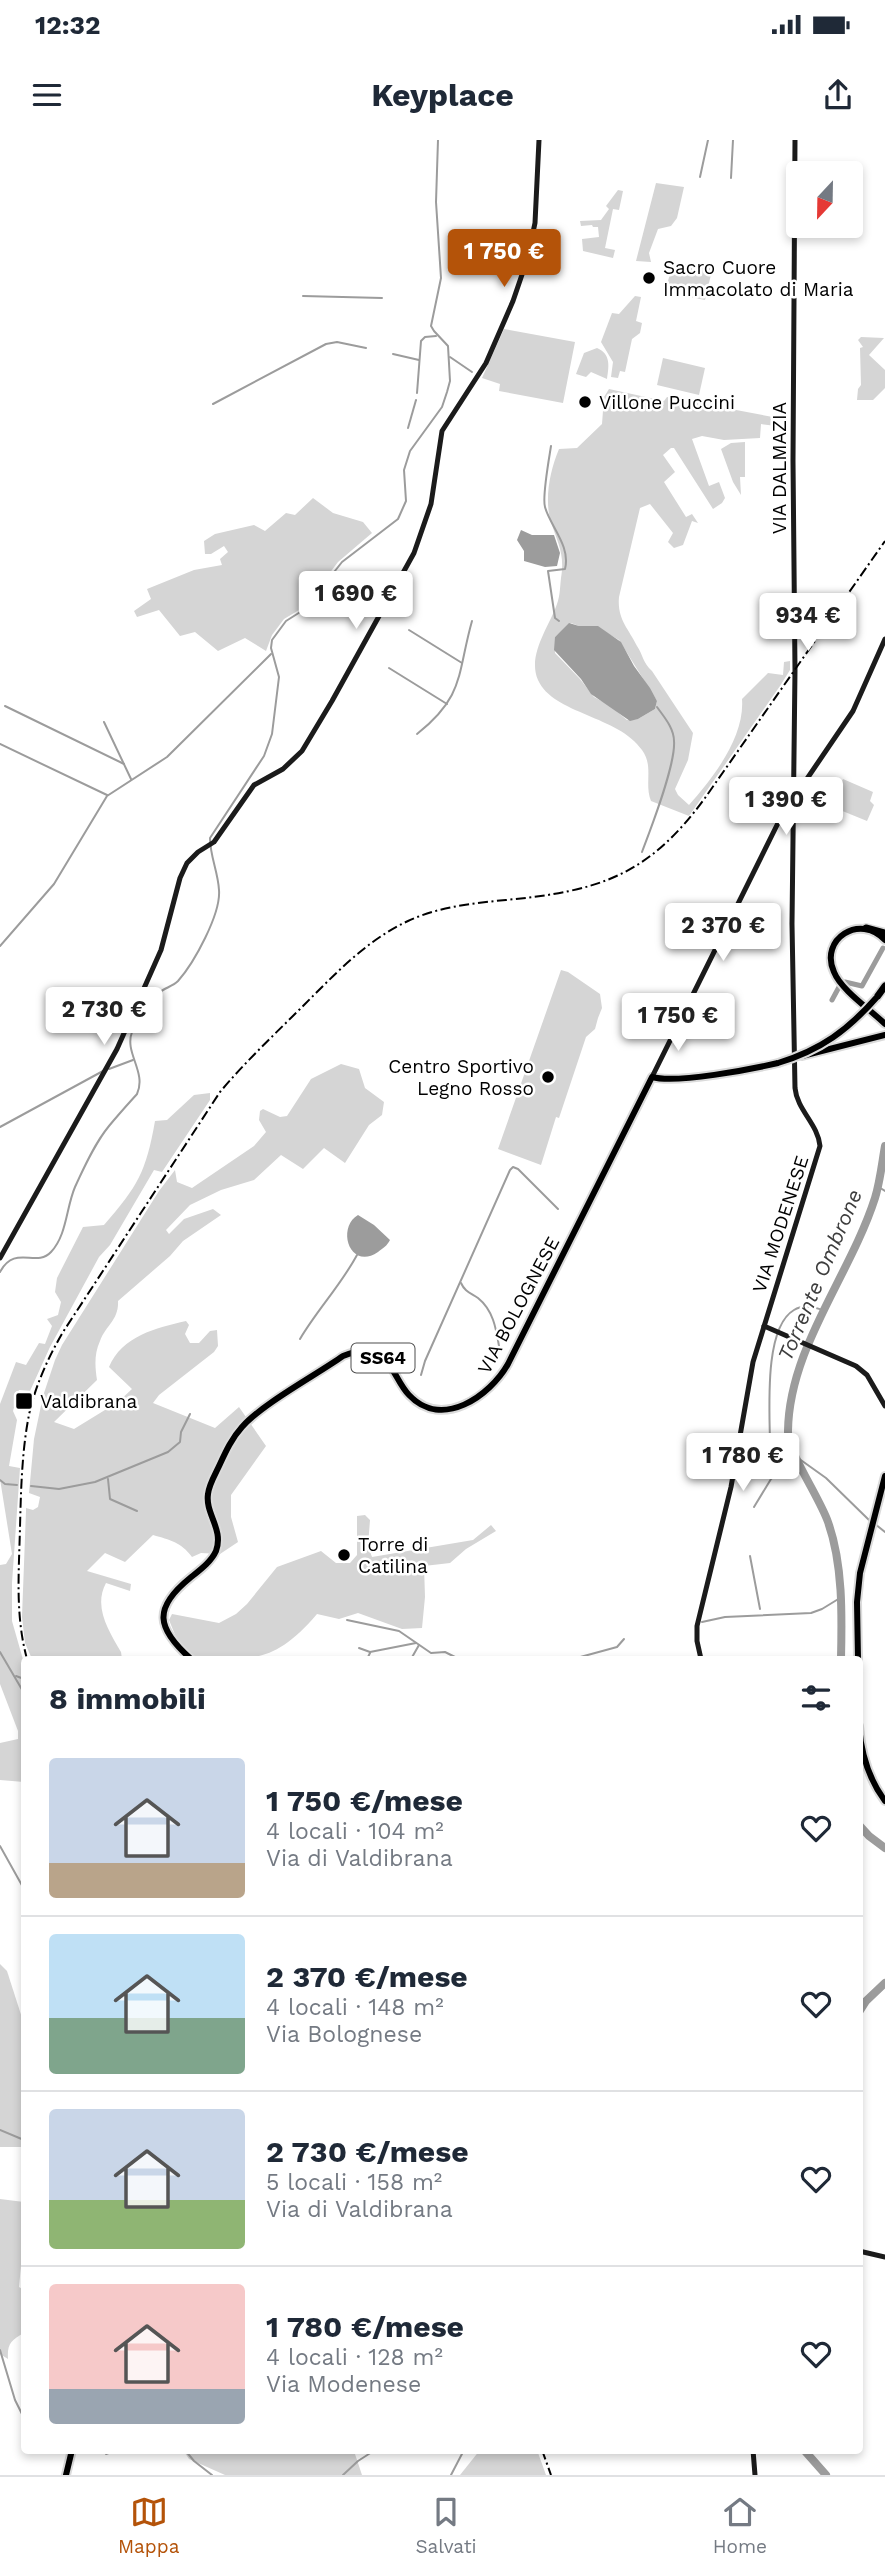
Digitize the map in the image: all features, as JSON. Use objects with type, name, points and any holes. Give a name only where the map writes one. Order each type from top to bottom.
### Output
[{"type":"highway","points":[[866,928],[885,933]]},
{"type":"highway","points":[[877,997],[885,984]]},
{"type":"main road","points":[[885,940],[866,928],[853,929],[840,937],[833,948],[831,963],[839,981],[885,1024]]},
{"type":"main road","points":[[800,1056],[833,1038],[877,997]]},
{"type":"main road","points":[[652,1077],[725,1073],[778,1063],[885,1035]]},
{"type":"main road","name":"VIA BOLOGNESE","points":[[188,1656],[165,1630],[163,1609],[174,1592],[215,1553],[219,1536],[209,1507],[208,1492],[226,1452],[242,1427],[262,1410],[343,1356],[360,1351],[373,1352],[384,1359],[406,1392],[422,1404],[448,1409],[481,1396],[508,1364],[652,1077]]},
{"type":"main road","points":[[858,1656],[858,1592],[868,1537],[885,1476]]},
{"type":"main road","points":[[863,1750],[873,1783],[885,1801]]},
{"type":"main road","points":[[66,2475],[71,2454]]},
{"type":"street","points":[[0,1258],[117,1049],[161,950],[183,870],[191,858],[212,843],[254,785],[283,769],[306,745],[410,561],[432,505],[442,431],[486,363],[523,274],[537,210],[539,140]]},
{"type":"street","name":"VIA DALMAZIA","points":[[794,795],[795,140]]},
{"type":"street","name":"VIA BOLOGNESE","points":[[652,1077],[783,811],[826,753],[856,705],[885,639]]},
{"type":"street","points":[[794,779],[804,782]]},
{"type":"street","name":"VIA MODENESE","points":[[700,1656],[697,1626],[731,1486],[744,1403],[764,1326],[820,1149],[818,1136],[798,1100],[796,1091],[792,953],[794,795]]},
{"type":"street","points":[[783,811],[794,816]]},
{"type":"street","points":[[764,1326],[847,1361],[867,1375],[885,1405]]},
{"type":"street","points":[[863,2252],[885,2257]]},
{"type":"street","points":[[753,2454],[755,2475]]},
{"type":"shaded area","points":[[656,183],[684,187],[677,218],[671,226],[658,229],[649,253],[651,262],[636,261]]},
{"type":"shaded area","points":[[618,190],[623,191],[619,210],[613,209],[605,248],[615,250],[613,258],[583,251],[582,239],[599,237],[598,227],[581,226],[580,221],[601,220],[609,209],[606,206]]},
{"type":"shaded area","points":[[673,263],[713,266],[705,300],[665,292]]},
{"type":"shaded area","points":[[635,296],[641,297],[636,321],[642,323],[640,333],[632,339],[625,372],[620,371],[618,378],[611,377],[613,362],[601,342],[612,313],[619,314]]},
{"type":"shaded area","points":[[504,329],[575,342],[563,403],[499,391],[500,384],[482,378]]},
{"type":"shaded area","points":[[861,337],[884,338],[869,355],[885,370],[885,388],[873,400],[857,400],[861,385],[860,348],[863,347],[858,340]]},
{"type":"shaded area","points":[[597,348],[607,357],[607,379],[591,372],[586,377],[576,374],[584,353]]},
{"type":"shaded area","points":[[663,358],[705,368],[699,395],[657,385]]},
{"type":"shaded area","name":"Villone Puccini","points":[[609,389],[664,401],[667,397],[778,418],[776,426],[761,424],[760,438],[724,440],[702,436],[692,439],[709,486],[719,482],[725,498],[713,509],[674,448],[663,455],[675,472],[664,482],[686,517],[692,514],[698,523],[692,521],[683,545],[674,548],[668,542],[673,533],[650,504],[640,508],[619,597],[621,617],[645,662],[693,733],[688,760],[675,789],[689,805],[717,770],[733,742],[742,713],[742,699],[768,673],[783,675],[784,662],[790,661],[790,670],[780,686],[689,816],[651,801],[646,756],[632,739],[557,700],[546,691],[535,670],[540,641],[558,601],[562,570],[560,549],[548,504],[553,466],[559,449],[577,448],[602,424],[604,397]],"holes":[[[571,623],[595,626],[619,640],[657,701],[655,709],[638,719],[627,720],[594,697],[555,653],[555,637]]]},
{"type":"shaded area","points":[[745,442],[745,477],[740,477],[741,495],[733,482],[721,449],[731,443]]},
{"type":"shaded area","points":[[313,498],[333,513],[363,522],[372,533],[338,562],[304,607],[284,619],[272,635],[266,651],[245,638],[218,651],[195,632],[180,636],[159,610],[137,617],[134,611],[151,599],[147,589],[194,570],[222,565],[220,559],[228,552],[224,546],[211,554],[205,554],[204,541],[215,534],[254,525],[265,531],[286,513],[295,515]]},
{"type":"shaded area","points":[[521,530],[532,535],[554,535],[560,553],[557,566],[545,567],[524,561],[524,551],[517,540]]},
{"type":"shaded area","points":[[569,623],[598,626],[621,642],[657,701],[655,709],[630,721],[591,694],[554,650],[555,637]]},
{"type":"shaded area","points":[[843,779],[873,792],[870,801],[874,805],[867,821],[840,810],[843,802],[834,799]]},
{"type":"shaded area","name":"Centro Sportivo Legno Rosso","points":[[561,970],[600,994],[602,1008],[595,1029],[586,1037],[541,1165],[498,1149]]},
{"type":"shaded area","points":[[341,1064],[359,1069],[365,1088],[384,1102],[382,1115],[369,1125],[345,1163],[324,1148],[303,1169],[281,1155],[254,1180],[221,1190],[190,1205],[166,1230],[169,1234],[184,1219],[213,1209],[221,1215],[183,1241],[170,1256],[118,1301],[114,1318],[97,1351],[97,1380],[54,1422],[74,1429],[118,1402],[132,1389],[109,1367],[122,1348],[141,1335],[186,1321],[189,1325],[185,1334],[190,1343],[199,1343],[210,1331],[217,1330],[218,1346],[214,1352],[159,1395],[153,1403],[215,1428],[239,1407],[266,1446],[231,1495],[231,1517],[238,1542],[220,1554],[201,1553],[192,1557],[179,1545],[153,1535],[125,1562],[105,1553],[87,1571],[131,1584],[130,1591],[106,1583],[102,1592],[104,1619],[122,1656],[31,1656],[25,1643],[22,1617],[26,1508],[33,1510],[38,1507],[40,1497],[29,1493],[34,1439],[43,1396],[62,1345],[175,1170],[177,1182],[192,1188],[254,1146],[266,1132],[259,1120],[260,1111],[263,1109],[280,1117],[287,1116],[311,1079]]},
{"type":"shaded area","points":[[210,1093],[210,1100],[162,1172],[154,1170],[110,1245],[99,1257],[50,1347],[30,1391],[19,1390],[13,1411],[17,1420],[9,1466],[20,1468],[12,1621],[22,1656],[21,1782],[0,1780],[0,1743],[18,1739],[18,1731],[0,1684],[0,1565],[6,1564],[12,1554],[0,1479],[0,1404],[16,1362],[26,1365],[39,1343],[45,1344],[52,1326],[47,1319],[58,1315],[61,1302],[55,1292],[57,1278],[83,1227],[104,1225],[139,1177],[155,1121],[167,1120],[194,1095]]},
{"type":"shaded area","points":[[358,1215],[390,1240],[378,1252],[368,1256],[360,1256],[349,1246],[348,1229],[351,1221]]},
{"type":"shaded area","points":[[365,1515],[370,1520],[368,1546],[372,1557],[473,1540],[491,1525],[496,1531],[466,1549],[450,1563],[424,1566],[422,1628],[402,1629],[358,1613],[339,1619],[317,1614],[288,1642],[262,1655],[190,1656],[180,1647],[169,1620],[172,1614],[219,1623],[247,1604],[277,1567],[321,1551],[336,1563],[350,1563],[357,1555],[357,1516]]},
{"type":"shaded area","points":[[0,1964],[7,1971],[21,2015],[21,2147],[0,2147]]},
{"type":"shaded area","points":[[0,2199],[21,2202],[21,2335],[11,2343],[8,2359],[0,2354]]},
{"type":"shaded area","points":[[186,2454],[355,2454],[362,2475],[225,2475],[189,2459]]},
{"type":"shaded area","points":[[477,2454],[538,2454],[546,2475],[460,2475]]},
{"type":"waterway","points":[[0,1272],[12,1259],[39,1258],[51,1252],[56,1245],[75,1187],[90,1155],[104,1133],[137,1094],[139,1078],[130,1040],[134,1027],[151,1000],[176,983],[184,973],[199,951],[211,925],[219,890],[210,838],[264,756],[272,734],[279,677],[271,648],[272,640],[286,621],[305,609],[342,562],[398,519],[406,501],[404,470],[410,451],[442,407],[450,381],[448,346],[431,326],[441,278],[436,202],[438,140]]},
{"type":"waterway","points":[[700,177],[708,140]]},
{"type":"waterway","points":[[731,178],[733,140]]},
{"type":"waterway","points":[[303,296],[382,298]]},
{"type":"waterway","points":[[417,393],[421,341],[425,337],[436,336]]},
{"type":"waterway","points":[[213,404],[326,344],[337,342],[366,348]]},
{"type":"waterway","points":[[393,354],[419,360]]},
{"type":"waterway","points":[[450,357],[472,372]]},
{"type":"waterway","points":[[408,428],[416,400]]},
{"type":"waterway","points":[[551,446],[544,502],[563,544],[566,561],[565,569],[548,571],[555,618],[559,621]]},
{"type":"waterway","points":[[417,734],[433,720],[452,696],[472,621]]},
{"type":"waterway","points":[[409,630],[462,663]]},
{"type":"waterway","points":[[0,946],[54,884],[107,796],[167,757],[271,654]]},
{"type":"waterway","points":[[389,668],[447,704]]},
{"type":"waterway","points":[[5,706],[124,764]]},
{"type":"waterway","points":[[642,852],[662,796],[674,751],[672,732],[657,707]]},
{"type":"waterway","points":[[104,722],[131,779]]},
{"type":"waterway","points":[[0,744],[107,795]]},
{"type":"waterway","points":[[845,982],[862,986],[883,948]]},
{"type":"waterway","points":[[832,1000],[839,987]]},
{"type":"waterway","points":[[109,1069],[133,1060]]},
{"type":"waterway","points":[[0,1127],[103,1071]]},
{"type":"waterway","name":"Torrente Ombrone","points":[[841,1656],[840,1590],[833,1538],[824,1512],[798,1462],[788,1431],[791,1400],[809,1341],[864,1227],[877,1192],[885,1146]]},
{"type":"waterway","points":[[421,1375],[510,1170],[513,1167],[518,1169],[558,1209]]},
{"type":"waterway","name":"Torrente Ombrone","points":[[877,1186],[885,1191]]},
{"type":"waterway","points":[[300,1339],[357,1255]]},
{"type":"waterway","points":[[461,1283],[487,1308],[495,1326],[499,1346]]},
{"type":"waterway","points":[[770,1446],[770,1373],[777,1334],[784,1320],[794,1310],[810,1307],[825,1311]]},
{"type":"waterway","points":[[31,1486],[59,1489],[95,1482],[168,1452],[180,1442],[181,1432],[190,1414]]},
{"type":"waterway","points":[[754,1507],[771,1479],[798,1458],[826,1478],[870,1521]]},
{"type":"waterway","points":[[108,1479],[110,1499],[137,1511]]},
{"type":"waterway","points":[[0,1480],[5,1484],[17,1485]]},
{"type":"waterway","points":[[875,1524],[885,1532]]},
{"type":"waterway","points":[[750,1556],[760,1609]]},
{"type":"waterway","points":[[702,1622],[725,1617],[811,1613],[840,1598]]},
{"type":"waterway","points":[[347,1620],[399,1631],[431,1653],[445,1652],[453,1656]]},
{"type":"waterway","points":[[584,1656],[617,1647],[624,1639]]},
{"type":"waterway","points":[[359,1648],[370,1652],[416,1643]]},
{"type":"waterway","points":[[413,1656],[419,1645]]},
{"type":"waterway","points":[[0,1652],[21,1688]]},
{"type":"waterway","points":[[16,1676],[21,1678]]},
{"type":"waterway","name":"Torrente Ombrone","points":[[863,1829],[885,1848]]},
{"type":"waterway","points":[[0,1846],[21,1884]]},
{"type":"waterway","name":"Torrente Ombrone","points":[[863,2006],[885,1983]]},
{"type":"waterway","points":[[0,2130],[21,2139]]},
{"type":"waterway","points":[[0,2350],[21,2412]]},
{"type":"waterway","points":[[188,2454],[212,2475]]},
{"type":"waterway","points":[[343,2475],[369,2454]]},
{"type":"waterway","points":[[451,2475],[462,2454]]},
{"type":"waterway","name":"Torrente Ombrone","points":[[808,2454],[826,2475]]},
{"type":"railway","points":[[26,1656],[19,1593],[22,1468],[25,1438],[36,1389],[63,1332],[220,1092],[340,969],[393,929],[419,916],[443,909],[539,896],[595,884],[619,875],[663,846],[705,798],[885,541]]},
{"type":"railway","points":[[543,2454],[551,2475]]},
{"type":"place","name":"Sacro Cuore Immacolato di Maria","points":[[649,278]]},
{"type":"place","name":"Villone Puccini","points":[[585,402]]},
{"type":"place","name":"Centro Sportivo Legno Rosso","points":[[548,1077]]},
{"type":"place","name":"Valdibrana","points":[[24,1401]]},
{"type":"place","name":"Torre di Catilina","points":[[344,1555]]}]
